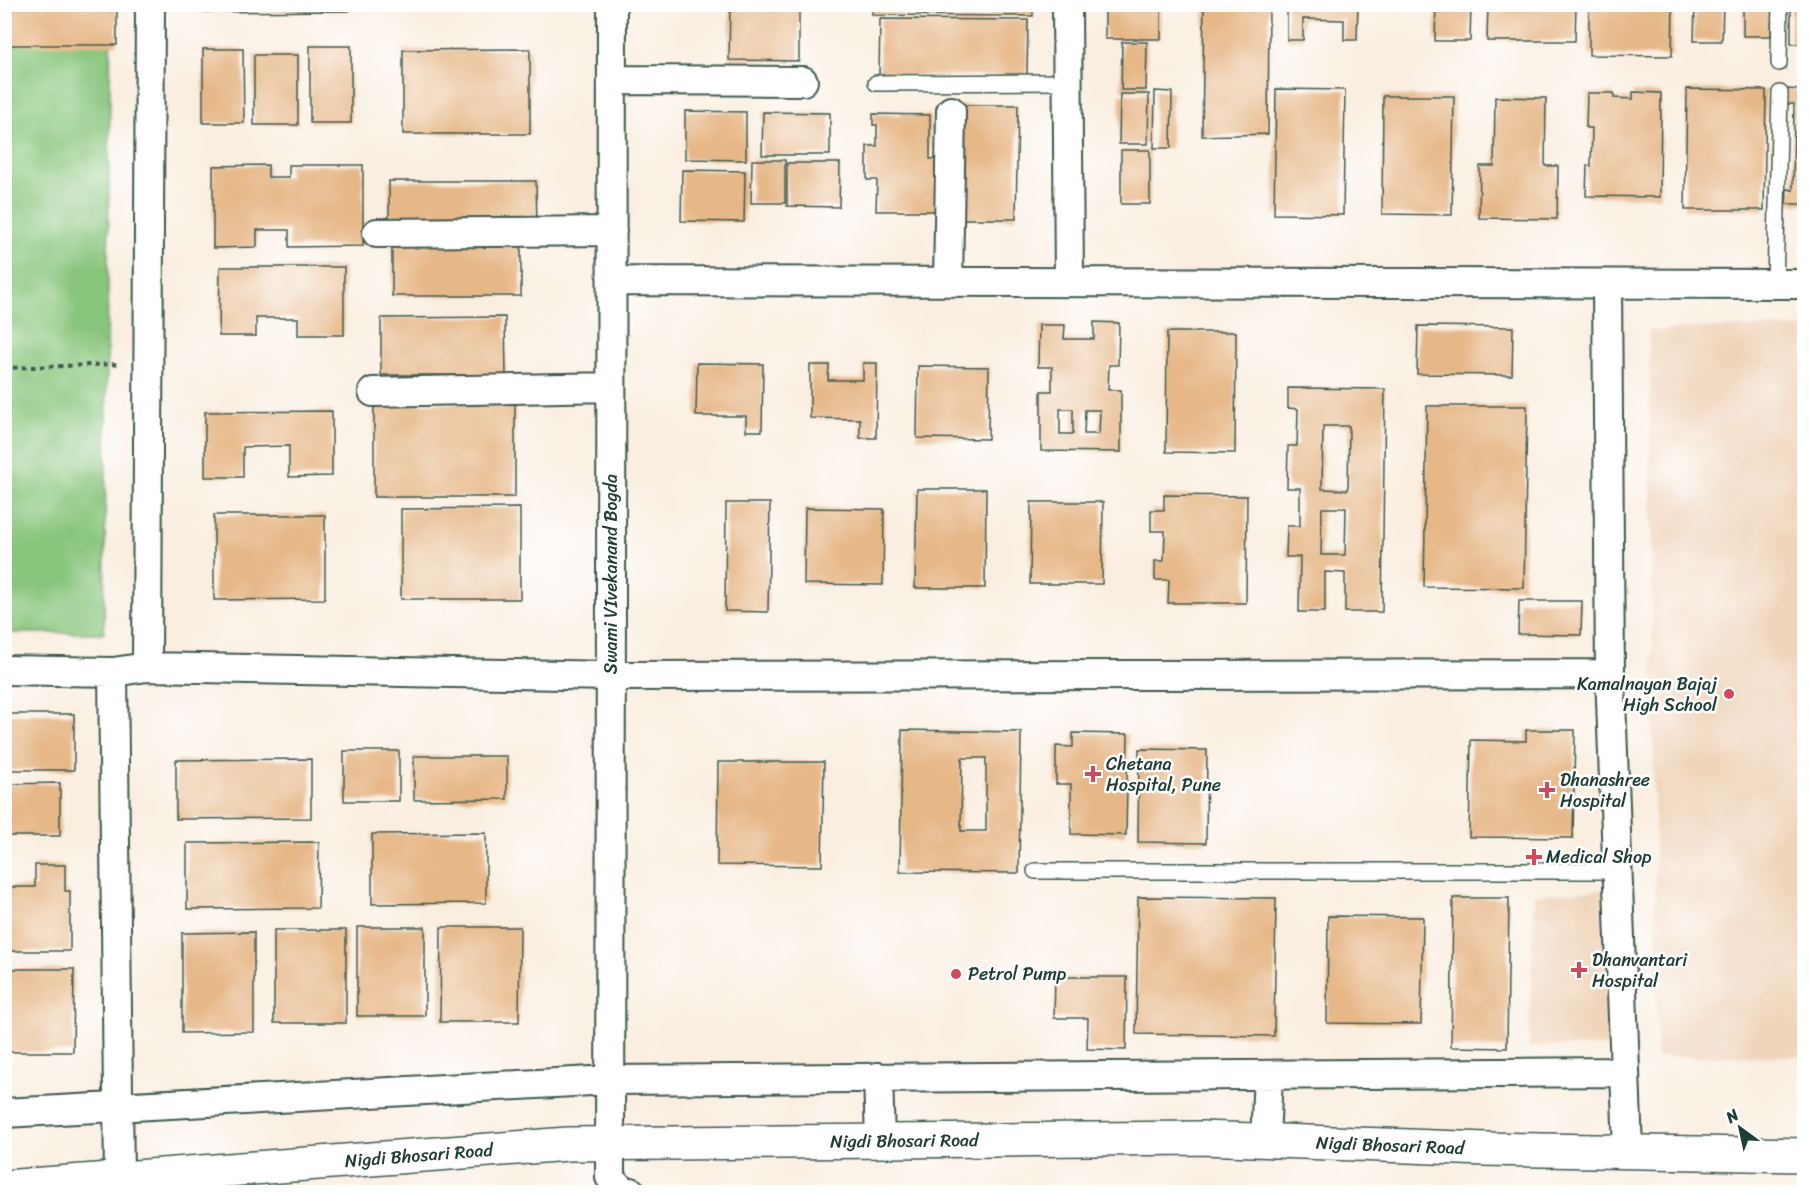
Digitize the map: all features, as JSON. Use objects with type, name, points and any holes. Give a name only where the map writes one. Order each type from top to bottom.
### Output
[{"type":"main road","name":"Nigdi Bhosari Road","points":[[20,1188],[568,1143],[1190,1138],[1486,1149],[1804,1155]]},
{"type":"street","points":[[147,667],[150,4]]},
{"type":"street","name":"Swami VIvekanand Bogda","points":[[612,4],[610,1178],[623,1192],[631,1192]]},
{"type":"street","points":[[1067,4],[1069,282]]},
{"type":"street","points":[[612,80],[804,81]]},
{"type":"street","points":[[948,282],[951,111]]},
{"type":"street","points":[[377,233],[612,231]]},
{"type":"street","points":[[612,280],[1804,284]]},
{"type":"street","points":[[1606,284],[1610,674],[1628,1150]]},
{"type":"street","points":[[373,392],[611,387]]},
{"type":"street","points":[[4,670],[113,672],[147,667],[611,676],[1610,674]]},
{"type":"street","points":[[113,672],[119,1179]]},
{"type":"street","points":[[4,1113],[610,1080],[1625,1072]]},
{"type":"street","points":[[1264,1140],[1268,1075]]},
{"type":"street","points":[[878,1077],[880,1140]]},
{"type":"lane","points":[[1779,63],[1780,4]]},
{"type":"lane","points":[[876,83],[1068,82]]},
{"type":"lane","points":[[1775,284],[1780,93]]},
{"type":"lane","points":[[1035,871],[1618,871]]},
{"type":"path","points":[[4,368],[148,363]]},
{"type":"shaded area","name":"Kamalnayan Bajaj High School","points":[[1804,327],[1804,1056],[1657,1057],[1649,331]]},
{"type":"shaded area","name":"Dhanvantari Hospital","points":[[1630,888],[1622,1046],[1529,1047],[1534,895]]},
{"type":"green space","points":[[5,5],[111,5],[104,633],[5,633]]},
{"type":"building","points":[[4,4],[117,4],[117,45],[4,45]]},
{"type":"building","points":[[204,4],[349,4],[349,11],[204,12]]},
{"type":"building","points":[[730,4],[799,4],[799,61],[729,60]]},
{"type":"building","points":[[872,4],[1033,4],[1033,16],[872,15]]},
{"type":"building","points":[[1105,4],[1161,4],[1161,39],[1105,39]]},
{"type":"building","points":[[1204,4],[1269,4],[1268,134],[1202,136]]},
{"type":"building","points":[[1287,4],[1358,4],[1357,40],[1344,40],[1344,20],[1303,19],[1303,40],[1287,40]]},
{"type":"building","points":[[1436,4],[1471,4],[1470,41],[1435,41]]},
{"type":"building","points":[[1488,4],[1576,4],[1575,41],[1487,41]]},
{"type":"building","points":[[1589,4],[1673,4],[1672,56],[1589,55]]},
{"type":"building","points":[[1695,4],[1723,4],[1722,41],[1694,41]]},
{"type":"building","points":[[1743,4],[1772,4],[1771,36],[1743,36]]},
{"type":"building","points":[[1791,4],[1804,4],[1804,44],[1791,44]]},
{"type":"building","points":[[880,19],[1028,20],[1027,76],[879,75]]},
{"type":"building","points":[[1122,42],[1147,42],[1146,90],[1121,90]]},
{"type":"building","points":[[310,46],[351,46],[351,123],[310,123]]},
{"type":"building","points":[[203,49],[243,49],[244,123],[203,123]]},
{"type":"building","points":[[530,49],[530,134],[403,134],[403,50]]},
{"type":"building","points":[[254,55],[298,55],[298,125],[254,125]]},
{"type":"building","points":[[1276,89],[1345,90],[1343,215],[1274,214]]},
{"type":"building","points":[[1687,89],[1766,90],[1764,210],[1685,210]]},
{"type":"building","points":[[1786,89],[1804,90],[1804,204],[1786,204],[1787,189],[1793,190],[1794,104],[1786,104]]},
{"type":"building","points":[[1155,91],[1172,92],[1171,148],[1154,148]]},
{"type":"building","points":[[1633,92],[1661,93],[1660,197],[1586,196],[1587,165],[1591,166],[1592,128],[1586,128],[1587,93],[1614,93],[1614,98],[1633,99]]},
{"type":"building","points":[[1120,94],[1149,94],[1148,144],[1119,144]]},
{"type":"building","points":[[1383,96],[1454,96],[1452,215],[1382,214]]},
{"type":"building","points":[[1495,97],[1546,98],[1545,166],[1558,166],[1557,219],[1479,218],[1480,166],[1494,166]]},
{"type":"building","points":[[960,105],[1018,105],[1016,219],[958,219]]},
{"type":"building","points":[[685,111],[746,112],[746,160],[685,159]]},
{"type":"building","points":[[763,112],[830,113],[830,155],[762,155]]},
{"type":"building","points":[[873,114],[930,115],[930,159],[939,159],[939,174],[935,174],[935,211],[876,211],[877,180],[867,180],[867,146],[877,146],[877,125],[873,125]]},
{"type":"building","points":[[1121,150],[1150,150],[1150,204],[1121,204]]},
{"type":"building","points":[[752,160],[785,160],[785,203],[751,203]]},
{"type":"building","points":[[787,163],[840,163],[839,207],[787,206]]},
{"type":"building","points":[[268,165],[268,177],[289,177],[289,165],[363,165],[363,246],[289,247],[289,230],[257,230],[257,247],[213,248],[213,166]]},
{"type":"building","points":[[682,170],[745,171],[744,222],[681,221]]},
{"type":"building","points":[[389,181],[536,181],[537,226],[389,227]]},
{"type":"building","points":[[392,239],[521,239],[521,296],[392,296]]},
{"type":"building","points":[[220,267],[344,267],[344,335],[298,335],[298,318],[256,318],[256,336],[219,336]]},
{"type":"building","points":[[505,317],[506,375],[381,375],[381,318]]},
{"type":"building","points":[[1094,322],[1119,323],[1118,365],[1109,365],[1108,390],[1121,390],[1121,452],[1041,451],[1041,391],[1052,391],[1052,367],[1038,367],[1039,325],[1065,325],[1064,339],[1094,339]],"holes":[[[1060,409],[1073,409],[1073,434],[1060,434]],[[1085,410],[1100,410],[1099,434],[1084,434]]]},
{"type":"building","points":[[1418,326],[1513,327],[1512,375],[1417,374]]},
{"type":"building","points":[[1167,332],[1236,332],[1235,453],[1166,452]]},
{"type":"building","points":[[697,363],[763,364],[762,431],[746,431],[746,416],[696,416]]},
{"type":"building","points":[[863,363],[877,363],[876,438],[860,438],[860,419],[810,418],[810,365],[829,365],[828,380],[863,380]]},
{"type":"building","points":[[918,366],[989,367],[988,439],[917,438]]},
{"type":"building","points":[[1288,388],[1385,389],[1382,612],[1345,612],[1345,573],[1325,572],[1325,612],[1299,612],[1300,557],[1286,557],[1287,526],[1300,526],[1300,488],[1287,488],[1288,446],[1297,446],[1298,409],[1288,408]],"holes":[[[1323,426],[1349,426],[1348,490],[1322,489]],[[1322,508],[1346,508],[1345,555],[1321,555]]]},
{"type":"building","points":[[515,403],[515,497],[374,497],[374,404]]},
{"type":"building","points":[[1427,406],[1527,406],[1524,588],[1424,587]]},
{"type":"building","points":[[332,411],[332,476],[289,477],[289,446],[243,447],[243,477],[205,477],[205,412]]},
{"type":"building","points":[[917,489],[986,489],[985,588],[915,588]]},
{"type":"building","points":[[1164,495],[1247,496],[1246,603],[1168,603],[1169,580],[1155,580],[1155,561],[1164,561],[1165,531],[1151,531],[1151,510],[1164,510]]},
{"type":"building","points":[[1031,502],[1103,502],[1102,584],[1030,584]]},
{"type":"building","points":[[726,503],[770,503],[768,612],[725,611]]},
{"type":"building","points":[[520,508],[520,599],[401,599],[401,509]]},
{"type":"building","points":[[805,508],[884,509],[883,585],[804,584]]},
{"type":"building","points":[[214,515],[325,515],[325,599],[214,600]]},
{"type":"building","points":[[1519,601],[1582,601],[1581,635],[1518,634]]},
{"type":"building","points":[[4,714],[74,714],[74,770],[4,770]]},
{"type":"building","points":[[902,730],[1021,732],[1019,873],[900,872]],"holes":[[[962,758],[986,758],[986,831],[961,831]]]},
{"type":"building","points":[[1526,730],[1575,730],[1573,838],[1469,837],[1471,740],[1526,741]]},
{"type":"building","points":[[1073,733],[1128,734],[1126,835],[1071,834],[1071,784],[1056,784],[1056,746],[1073,747]]},
{"type":"building","points":[[1139,749],[1207,750],[1206,843],[1138,842]]},
{"type":"building","points":[[344,751],[399,751],[399,801],[344,801]]},
{"type":"building","points":[[414,756],[507,756],[507,799],[414,800]]},
{"type":"building","points":[[311,759],[311,818],[176,819],[176,760]]},
{"type":"building","points":[[718,762],[824,762],[822,866],[717,865]]},
{"type":"building","points":[[60,783],[60,836],[4,836],[4,784]]},
{"type":"building","points":[[486,833],[486,903],[372,904],[372,834]]},
{"type":"building","points":[[319,842],[318,908],[187,909],[187,843]]},
{"type":"building","points":[[35,865],[65,865],[65,891],[70,891],[70,951],[4,951],[4,887],[35,887]]},
{"type":"building","points":[[1138,897],[1276,898],[1274,1036],[1136,1034]]},
{"type":"building","points":[[1453,898],[1509,898],[1507,1048],[1451,1047]]},
{"type":"building","points":[[1328,916],[1423,917],[1421,1024],[1327,1023]]},
{"type":"building","points":[[357,927],[425,927],[425,1016],[357,1016]]},
{"type":"building","points":[[441,927],[520,927],[519,1022],[440,1022]]},
{"type":"building","points":[[274,930],[346,930],[346,1023],[274,1023]]},
{"type":"building","points":[[254,932],[254,1032],[182,1033],[182,933]]},
{"type":"building","points":[[4,969],[74,969],[73,1052],[4,1052]]},
{"type":"building","points":[[1055,977],[1127,977],[1126,1050],[1087,1049],[1088,1018],[1054,1018]]},
{"type":"place","name":"Kamalnayan Bajaj High School","points":[[1729,694]]},
{"type":"place","name":"Chetana Hospital, Pune","points":[[1093,774]]},
{"type":"place","name":"Dhanashree Hospital","points":[[1547,790]]},
{"type":"place","name":"Medical Shop","points":[[1534,857]]},
{"type":"place","name":"Dhanvantari Hospital","points":[[1579,970]]},
{"type":"place","name":"Petrol Pump","points":[[956,974]]}]
